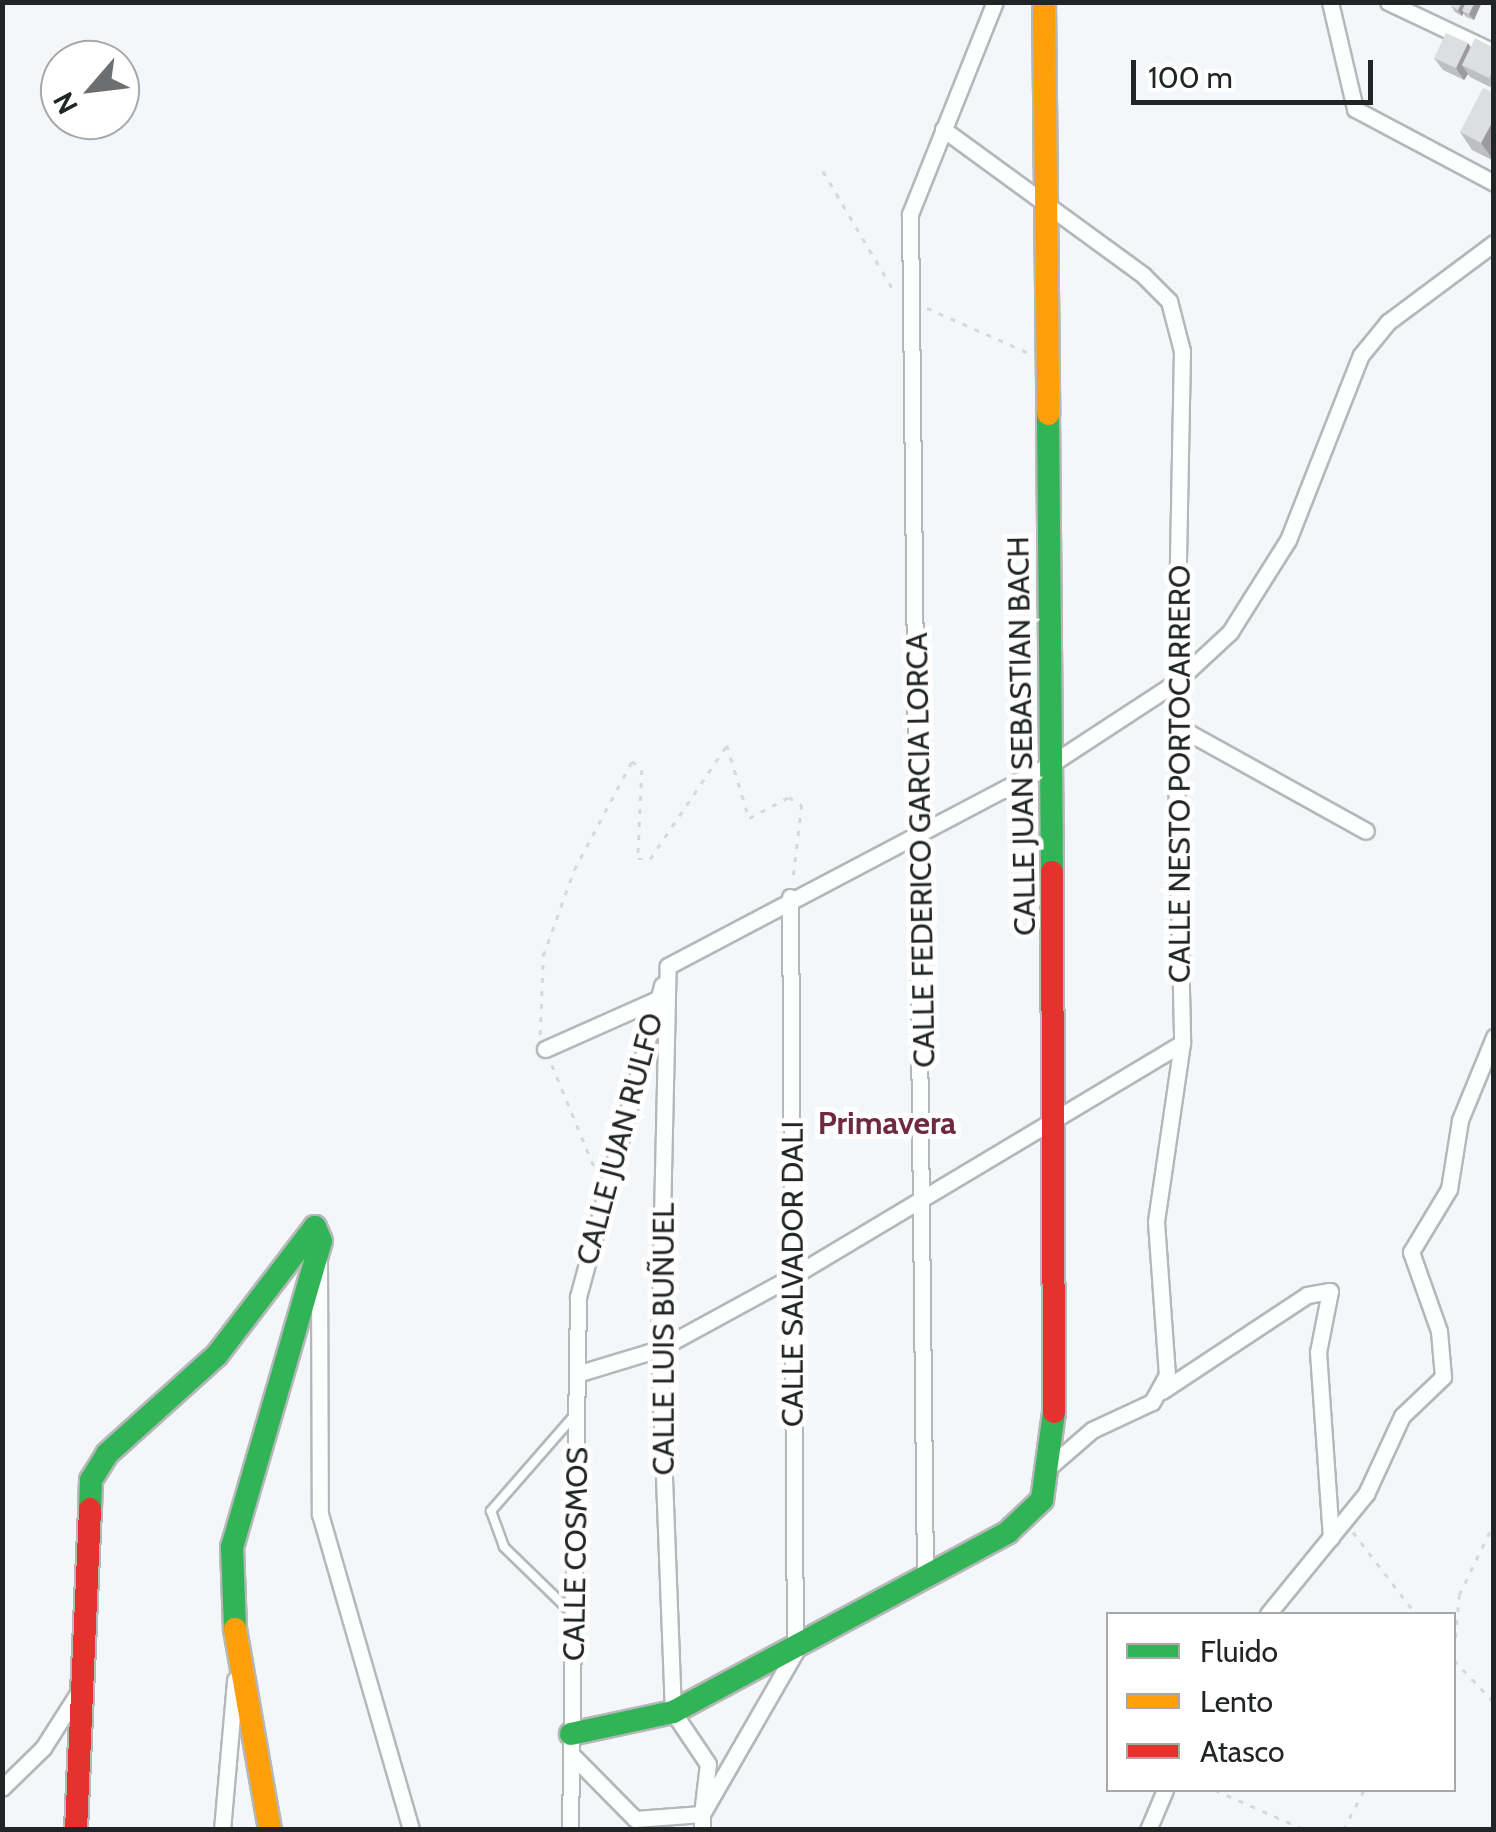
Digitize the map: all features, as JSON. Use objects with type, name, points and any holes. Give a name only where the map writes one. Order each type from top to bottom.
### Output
[{"type":"street","name":"CALLE FEDERICO GARCIA LORCA","points":[[925,1577],[927,1201],[910,214],[995,2]]},
{"type":"street","name":"CALLE JUAN SEBASTIAN BACH","points":[[571,1744],[674,1712],[796,1652],[1035,1511],[1048,1469],[1057,1387],[1057,1118],[1044,2]]},
{"type":"street","points":[[1330,2],[1355,109],[1494,183]]},
{"type":"street","points":[[1388,2],[1494,52]]},
{"type":"street","name":"CALLE NESTO PORTOCARRERO","points":[[943,129],[1143,274],[1180,329],[1175,725],[1182,1043],[1156,1222],[1162,1391]]},
{"type":"street","points":[[668,966],[790,896],[1052,764],[1175,683],[1230,632],[1288,540],[1362,355],[1388,322],[1494,242]]},
{"type":"street","points":[[1175,725],[1366,831]]},
{"type":"street","name":"CALLE SALVADOR DALI","points":[[790,896],[796,1652]]},
{"type":"street","name":"CALLE JUAN RULFO","points":[[580,1374],[578,1297],[602,1184],[668,966]]},
{"type":"street","name":"CALLE LUIS BUÑUEL","points":[[668,966],[659,1349],[674,1712]]},
{"type":"street","points":[[545,1049],[658,1000]]},
{"type":"street","points":[[1270,1612],[1346,1523],[1402,1416],[1443,1378],[1439,1330],[1410,1252],[1448,1189],[1460,1120],[1494,1037]]},
{"type":"street","points":[[580,1374],[659,1349],[793,1276],[927,1201],[1182,1043]]},
{"type":"street","points":[[76,1830],[86,1682],[91,1480],[107,1454],[217,1355],[312,1227],[322,1236],[319,1252],[232,1547],[237,1671],[222,1830]]},
{"type":"street","points":[[319,1252],[320,1514],[411,1830]]},
{"type":"street","points":[[1048,1469],[1307,1295],[1330,1291],[1318,1352],[1331,1538]]},
{"type":"street","name":"CALLE COSMOS","points":[[570,1830],[580,1374]]},
{"type":"street","points":[[702,1822],[796,1652]]},
{"type":"street","points":[[237,1671],[270,1830]]},
{"type":"street","points":[[2,1788],[43,1748],[86,1682]]},
{"type":"street","points":[[674,1712],[708,1764],[702,1822]]},
{"type":"street","points":[[571,1744],[634,1818],[702,1822]]},
{"type":"street","points":[[1148,1830],[1164,1792]]},
{"type":"lane","points":[[574,1614],[516,1561],[491,1510],[580,1410]]},
{"type":"path","points":[[602,1184],[545,1049],[536,1006],[543,956],[574,870],[632,761],[642,762],[636,853],[643,863],[727,746],[750,818],[798,798],[790,896]]},
{"type":"path","points":[[1346,1523],[1414,1612]]},
{"type":"path","points":[[1456,1629],[1459,1595],[1494,1523]]},
{"type":"path","points":[[1456,1662],[1494,1702]]},
{"type":"path","points":[[1220,1792],[1306,1830]]},
{"type":"path","points":[[1343,1830],[1363,1792]]},
{"type":"building","points":[[1466,2],[1475,2],[1469,14],[1462,11]]},
{"type":"building","points":[[1446,33],[1468,43],[1456,68],[1434,58]]},
{"type":"building","points":[[1475,38],[1494,48],[1494,69],[1489,78],[1462,65]]},
{"type":"building","points":[[1483,88],[1494,93],[1494,119],[1481,143],[1460,132]]},
{"type":"traffic: fast","points":[[1048,414],[1052,872]]},
{"type":"traffic: fast","points":[[90,1509],[91,1480],[107,1454],[217,1355],[315,1227],[321,1241],[232,1547],[235,1629]]},
{"type":"traffic: fast","points":[[571,1734],[673,1712],[1008,1532],[1042,1500],[1054,1412]]},
{"type":"traffic: slow","points":[[1044,2],[1048,414]]},
{"type":"traffic: slow","points":[[235,1629],[270,1830]]},
{"type":"traffic: jam","points":[[1052,872],[1054,1412]]},
{"type":"traffic: jam","points":[[76,1830],[90,1509]]},
{"type":"district","name":"Primavera","points":[[887,1123]]}]
